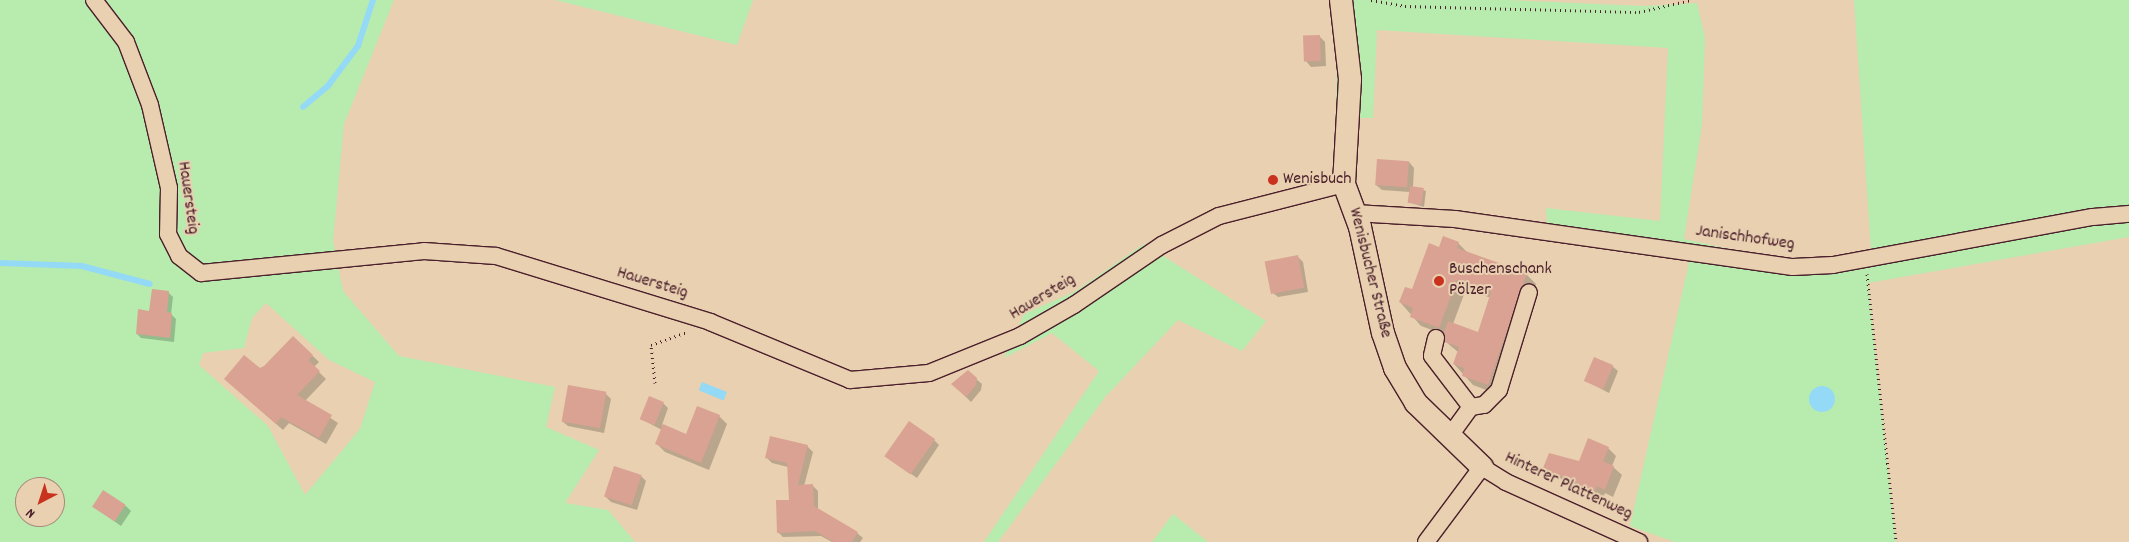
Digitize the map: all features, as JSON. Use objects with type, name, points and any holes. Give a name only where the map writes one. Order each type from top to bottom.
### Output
[{"type":"street","name":"Hauersteig","points":[[94,0],[126,42],[150,106],[169,188],[168,234],[179,256],[201,273],[424,251],[496,256],[710,322],[850,380],[928,373],[1020,336],[1074,305],[1162,245],[1219,216],[1344,184]]},
{"type":"street","name":"Wenisbucher Straße","points":[[1341,0],[1350,79],[1344,184],[1355,212],[1383,333],[1395,368],[1416,403],[1482,467]]},
{"type":"street","name":"Janischhofweg","points":[[1355,212],[1455,219],[1793,267],[1865,259],[2093,217],[2129,214]]},
{"type":"street","points":[[1449,437],[1471,407],[1484,405],[1499,390],[1529,292]]},
{"type":"street","points":[[1436,338],[1432,356],[1471,407]]},
{"type":"street","points":[[1426,542],[1482,467]]},
{"type":"street","name":"Hinterer Plattenweg","points":[[1482,467],[1514,486],[1639,542]]},
{"type":"path","points":[[1371,0],[1405,6],[1639,12],[1692,0]]},
{"type":"path","points":[[1865,259],[1896,542]]},
{"type":"path","points":[[655,383],[651,345],[710,322]]},
{"type":"green space","points":[[0,0],[394,0],[344,124],[333,241],[343,291],[399,356],[555,387],[546,427],[599,450],[565,503],[608,510],[635,542],[0,542]],"holes":[[[266,303],[329,360],[375,382],[360,429],[305,495],[268,426],[199,365],[203,353],[244,348],[252,318]]]},
{"type":"green space","points":[[555,0],[753,0],[737,45]]},
{"type":"green space","points":[[1330,0],[1507,0],[1644,6],[1697,3],[1705,37],[1702,125],[1684,239],[1792,263],[1871,251],[1854,0],[2129,0],[2129,237],[1868,283],[1896,542],[1675,542],[1630,526],[1690,258],[1548,234],[1546,208],[1660,221],[1668,48],[1377,30],[1373,118],[1361,118],[1335,155],[1337,59]]},
{"type":"green space","points":[[1144,244],[1266,321],[1242,351],[1178,320],[1106,396],[998,542],[984,542],[1099,371],[1052,333],[1004,358],[1024,314],[1076,291]]},
{"type":"green space","points":[[1173,514],[1208,542],[1152,542]]},
{"type":"water","points":[[702,382],[727,392],[724,400],[699,390]]},
{"type":"water","points":[[1822,386],[1831,390],[1835,399],[1831,408],[1822,412],[1813,408],[1809,399],[1813,390]]},
{"type":"building","points":[[1320,35],[1321,61],[1304,62],[1303,36]]},
{"type":"building","points":[[1377,159],[1409,161],[1407,187],[1375,185]]},
{"type":"building","points":[[1410,186],[1424,188],[1421,205],[1408,203]]},
{"type":"building","points":[[1443,236],[1459,242],[1457,248],[1527,273],[1488,385],[1462,376],[1464,368],[1453,364],[1459,347],[1445,342],[1444,332],[1448,321],[1478,332],[1491,292],[1457,280],[1439,328],[1410,317],[1413,308],[1399,302],[1405,287],[1412,289],[1429,243],[1439,247]]},
{"type":"building","points":[[1298,255],[1304,287],[1271,294],[1265,261]]},
{"type":"building","points":[[152,289],[169,291],[167,312],[172,313],[170,338],[136,334],[138,309],[149,311]]},
{"type":"building","points":[[293,336],[313,355],[308,360],[320,371],[297,395],[332,415],[319,438],[281,417],[276,424],[224,379],[244,355],[260,368],[264,366]]},
{"type":"building","points":[[1594,357],[1613,365],[1603,389],[1584,381]]},
{"type":"building","points":[[968,370],[977,378],[976,385],[966,397],[951,384]]},
{"type":"building","points":[[568,385],[606,392],[600,428],[562,421]]},
{"type":"building","points":[[649,396],[664,402],[654,425],[640,419]]},
{"type":"building","points":[[697,406],[720,415],[701,463],[655,444],[663,424],[686,434]]},
{"type":"building","points":[[909,421],[935,439],[911,475],[884,456]]},
{"type":"building","points":[[770,436],[808,445],[798,485],[813,484],[814,506],[858,532],[852,542],[834,542],[815,531],[777,533],[776,500],[789,500],[787,463],[765,458]]},
{"type":"building","points":[[1588,438],[1609,447],[1603,461],[1614,466],[1605,490],[1597,486],[1595,491],[1543,468],[1549,453],[1579,461]]},
{"type":"building","points":[[614,466],[642,475],[632,505],[604,496]]},
{"type":"building","points":[[103,490],[126,505],[115,521],[92,507]]},
{"type":"waterway","points":[[303,107],[328,86],[358,46],[373,0]]},
{"type":"waterway","points":[[0,263],[82,266],[150,284]]},
{"type":"place","name":"Wenisbuch","points":[[1273,180]]},
{"type":"place","name":"Buschenschank Pölzer","points":[[1439,281]]}]
